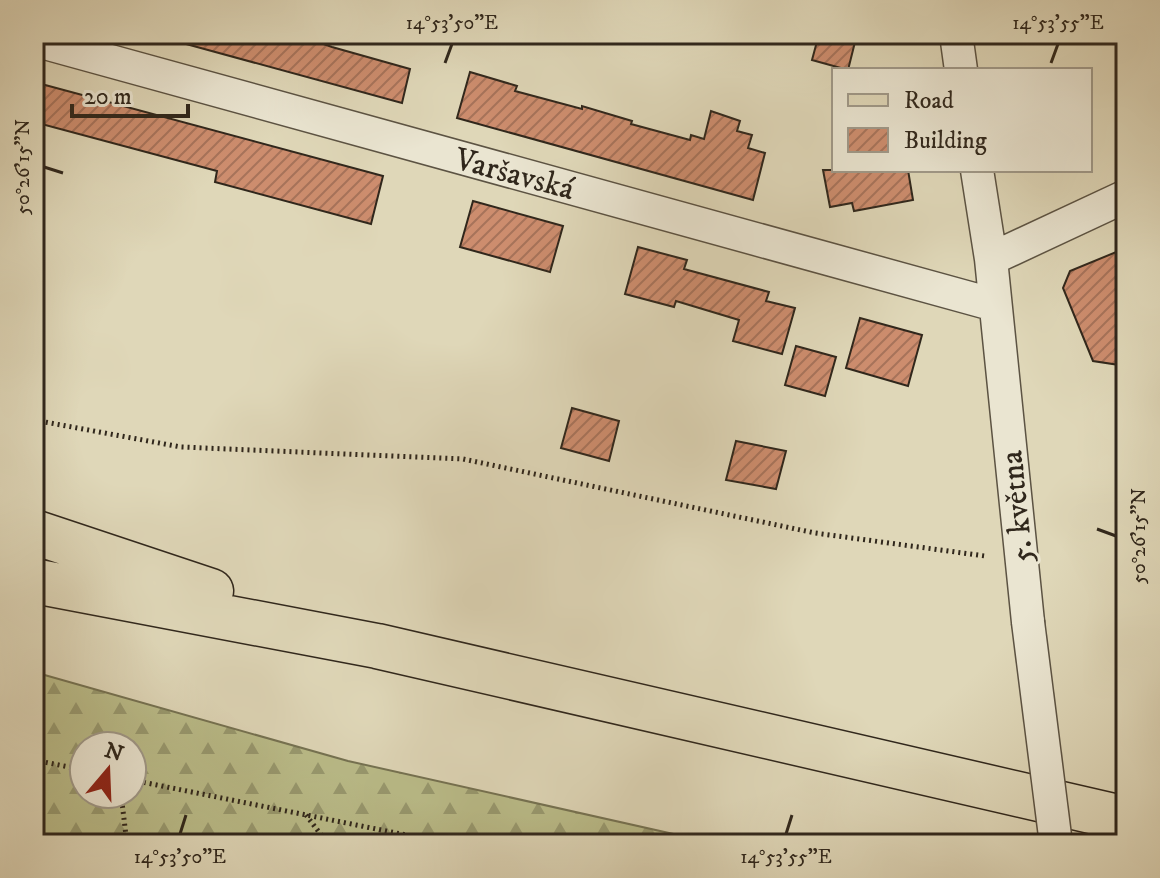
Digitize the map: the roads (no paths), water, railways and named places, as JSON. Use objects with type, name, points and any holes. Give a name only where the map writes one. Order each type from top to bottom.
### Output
[{"type":"main road","points":[[34,532],[377,646]]},
{"type":"main road","points":[[34,581],[377,646],[1126,819]]},
{"type":"street","points":[[956,34],[961,68]]},
{"type":"street","name":"Varšavská","points":[[34,40],[995,305]]},
{"type":"street","name":"5. května","points":[[977,172],[991,259],[1028,622],[1056,844]]},
{"type":"street","points":[[991,259],[1126,196]]}]
